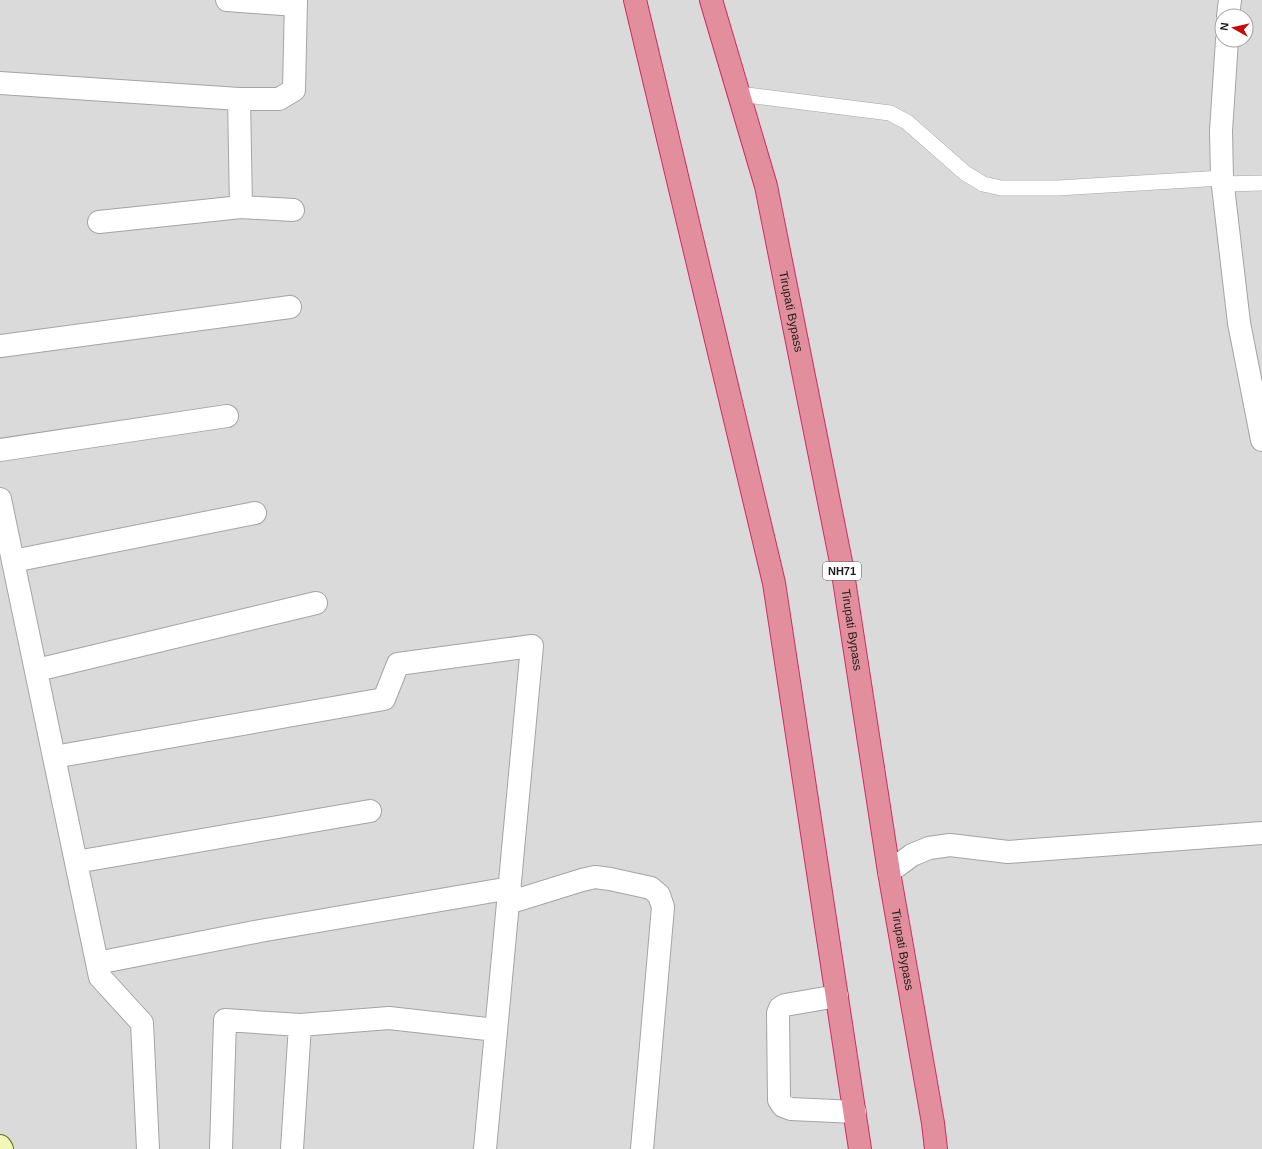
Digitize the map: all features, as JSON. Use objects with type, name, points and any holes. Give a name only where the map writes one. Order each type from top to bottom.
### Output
[{"type":"highway","points":[[635,0],[774,583],[860,1149]]},
{"type":"highway","name":"Tirupati Bypass","points":[[711,0],[766,186],[839,551],[889,872],[933,1124],[936,1149]]},
{"type":"street","points":[[0,83],[239,99],[279,100],[294,90],[296,3],[227,0]]},
{"type":"street","points":[[1226,48],[1221,131],[1222,181],[1239,323],[1262,440]]},
{"type":"street","points":[[239,99],[241,207]]},
{"type":"street","points":[[99,222],[241,207],[293,210]]},
{"type":"street","points":[[0,346],[290,307]]},
{"type":"street","points":[[0,450],[227,416]]},
{"type":"street","points":[[0,499],[100,977],[142,1023],[148,1149]]},
{"type":"street","points":[[13,561],[255,513]]},
{"type":"street","points":[[37,670],[316,603]]},
{"type":"street","points":[[54,757],[384,699],[398,664],[532,646],[485,1149]]},
{"type":"street","points":[[76,862],[370,811]]},
{"type":"street","points":[[889,872],[912,855],[929,848],[950,845],[1008,852],[1262,833]]},
{"type":"street","points":[[97,963],[268,929],[509,896],[595,878],[610,879],[651,888],[660,895],[664,907],[642,1149]]},
{"type":"street","points":[[837,996],[785,1005],[780,1008],[778,1014],[779,1100],[783,1106],[791,1109],[854,1112]]},
{"type":"street","points":[[221,1149],[225,1020],[300,1025],[389,1018],[496,1030]]},
{"type":"street","points":[[292,1149],[300,1025]]},
{"type":"lane","points":[[739,94],[890,113],[907,122],[965,173],[983,184],[1001,188],[1058,188],[1222,181],[1262,183]]},
{"type":"shaded area","points":[[0,0],[1262,0],[1262,1149],[0,1149]]}]
